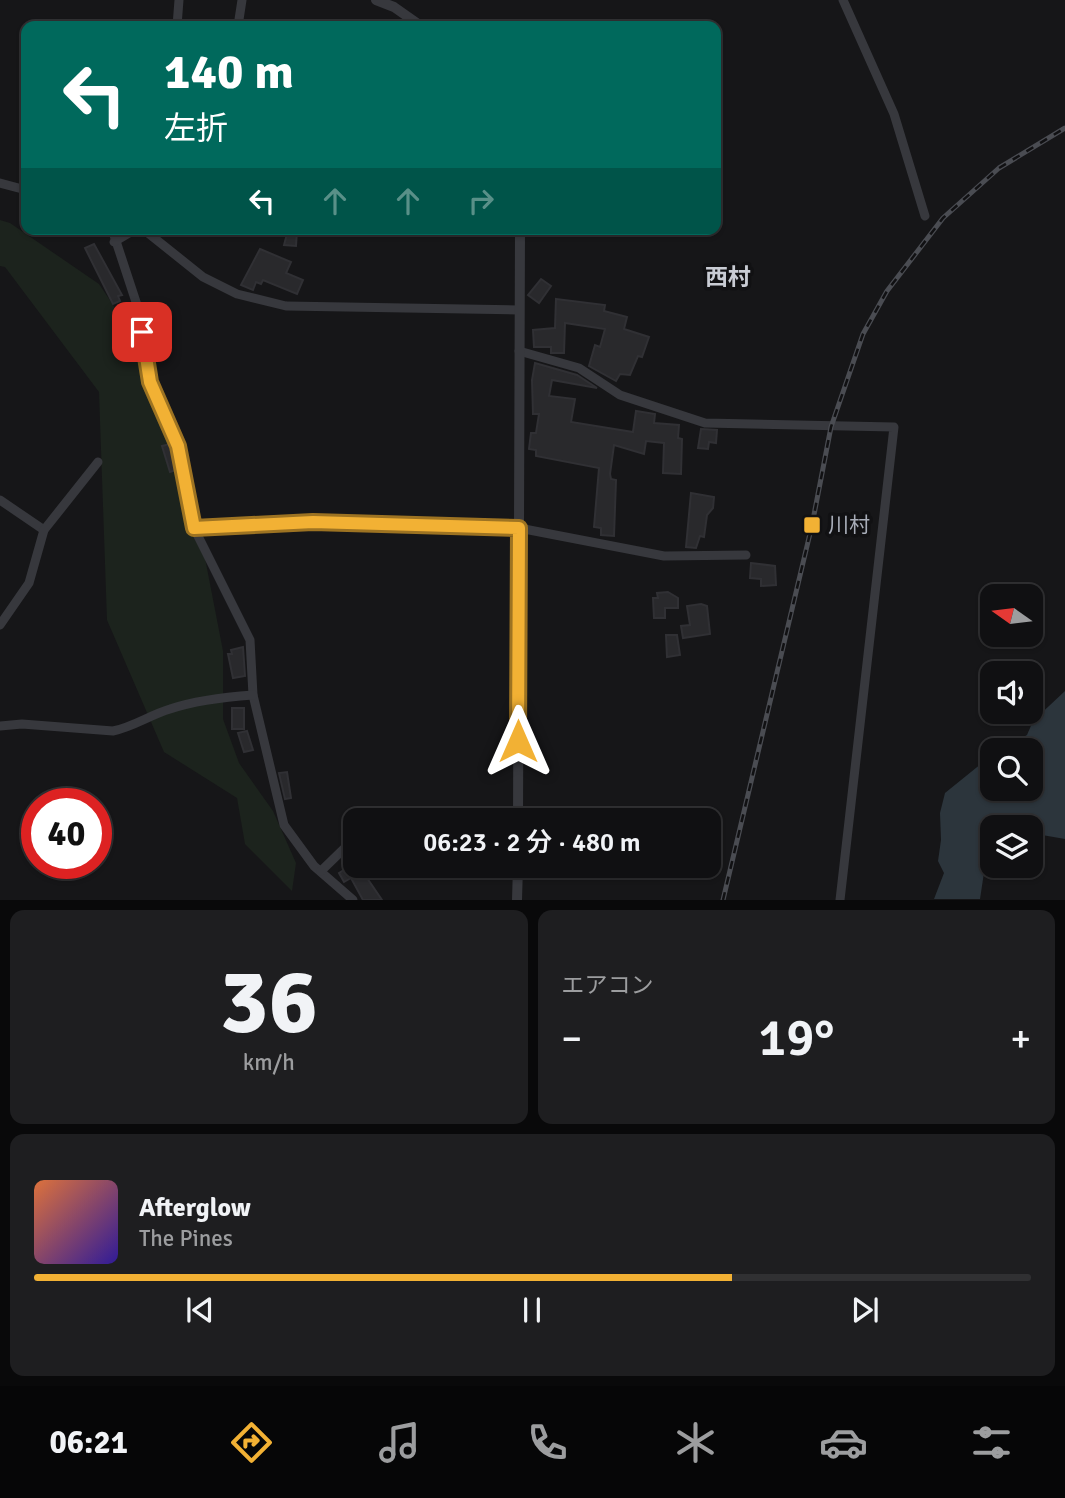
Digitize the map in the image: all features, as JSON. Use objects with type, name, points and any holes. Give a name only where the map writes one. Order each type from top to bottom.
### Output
[{"type":"street","points":[[177,21],[179,0]]},
{"type":"street","points":[[239,21],[242,0]]},
{"type":"street","points":[[376,0],[397,4],[416,21]]},
{"type":"street","points":[[843,0],[894,114],[925,216]]},
{"type":"street","points":[[0,183],[21,189]]},
{"type":"street","points":[[113,235],[138,308],[150,382],[178,446],[194,528],[250,640],[253,695],[284,825],[321,871],[353,900]]},
{"type":"street","points":[[114,242],[126,235]]},
{"type":"street","points":[[151,235],[204,277],[237,294],[285,306],[519,310]]},
{"type":"street","points":[[518,808],[520,235]]},
{"type":"street","points":[[519,351],[579,368],[620,395],[705,423],[894,427],[840,900]]},
{"type":"street","points":[[0,625],[29,583],[44,530],[98,462]]},
{"type":"street","points":[[0,500],[44,530]]},
{"type":"street","points":[[194,528],[313,522],[519,528],[664,556],[746,555]]},
{"type":"street","points":[[0,726],[22,724],[113,731],[127,728],[169,709],[207,699],[253,695]]},
{"type":"street","points":[[321,871],[343,850]]},
{"type":"street","points":[[517,900],[518,878]]},
{"type":"shaded area","points":[[0,220],[10,223],[21,231],[21,235],[28,235],[99,284],[138,342],[181,434],[223,651],[223,719],[239,763],[273,811],[296,863],[292,891],[245,844],[237,798],[164,752],[107,620],[99,392],[5,267],[0,266]]},
{"type":"shaded area","points":[[1065,691],[1065,839],[1043,835],[1043,815],[980,815],[980,878],[983,878],[980,899],[934,899],[944,873],[938,861],[941,840],[940,813],[945,793],[980,765],[980,801],[1043,801],[1043,738],[1022,738],[1027,735],[1032,724],[1043,724],[1043,712]]},
{"type":"building","points":[[287,235],[297,235],[296,246],[284,245]]},
{"type":"building","points":[[94,244],[122,295],[118,296],[120,301],[113,304],[85,248]]},
{"type":"building","points":[[260,249],[291,262],[286,273],[303,280],[297,294],[263,280],[261,284],[256,282],[253,290],[241,285]]},
{"type":"building","points":[[541,279],[551,286],[539,303],[528,295]]},
{"type":"building","points":[[556,299],[605,305],[604,311],[627,317],[624,329],[649,337],[642,357],[638,356],[630,375],[620,374],[616,381],[589,366],[595,345],[600,347],[605,329],[565,323],[564,353],[551,353],[551,347],[534,347],[533,330],[555,328]]},
{"type":"building","points":[[535,363],[577,375],[597,388],[552,380],[549,396],[575,399],[571,422],[633,432],[636,411],[655,414],[654,423],[679,425],[678,438],[682,439],[681,474],[663,473],[664,443],[646,441],[644,454],[614,445],[610,474],[611,479],[616,480],[614,536],[601,535],[601,528],[594,527],[599,468],[536,456],[536,450],[529,449],[531,433],[536,433],[539,414],[533,414],[532,380]]},
{"type":"building","points":[[701,429],[717,430],[716,443],[709,442],[708,449],[698,448]]},
{"type":"building","points":[[170,444],[176,470],[170,472],[162,446]]},
{"type":"building","points":[[691,493],[714,497],[713,508],[707,515],[704,537],[700,536],[696,548],[686,547]]},
{"type":"building","points":[[751,563],[775,566],[776,585],[761,586],[761,579],[750,578]]},
{"type":"building","points":[[668,592],[678,598],[678,608],[665,608],[665,618],[654,618],[653,598],[658,598],[657,593]]},
{"type":"building","points":[[687,606],[707,606],[710,634],[683,638],[681,626],[690,625]]},
{"type":"building","points":[[666,635],[677,635],[680,655],[667,657]]},
{"type":"building","points":[[243,647],[245,676],[233,678],[228,654],[232,654],[231,650]]},
{"type":"building","points":[[232,708],[244,708],[244,729],[232,729]]},
{"type":"building","points":[[247,731],[253,750],[244,752],[238,733]]},
{"type":"building","points":[[287,772],[291,798],[285,799],[279,773]]},
{"type":"building","points":[[343,870],[343,878],[351,878],[344,882],[339,873]]},
{"type":"building","points":[[351,878],[367,878],[382,900],[363,900]]},
{"type":"railway","points":[[723,900],[812,525],[831,427],[863,334],[887,291],[943,218],[999,168],[1065,128]]},
{"type":"place","name":"川村","points":[[812,525]]},
{"type":"district","name":"西村","points":[[728,277]]},
{"type":"route","points":[[142,332],[150,382],[178,446],[194,528],[313,522],[519,528],[518,741]]}]
